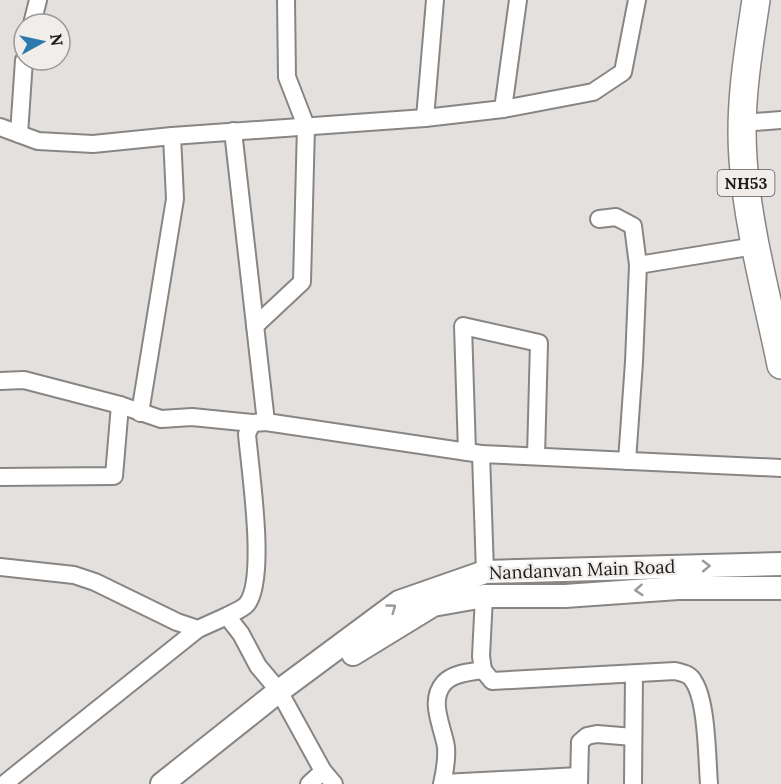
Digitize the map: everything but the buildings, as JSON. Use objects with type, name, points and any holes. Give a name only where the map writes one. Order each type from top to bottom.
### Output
[{"type":"highway","name":"NH53","points":[[756,0],[743,86],[743,158],[755,246],[781,364]]},
{"type":"main road","name":"Nandanvan Main Road","points":[[162,784],[283,697],[399,602],[485,572],[781,564]]},
{"type":"main road","points":[[187,784],[283,697],[364,645],[433,605],[484,596],[565,596],[678,588],[781,588]]},
{"type":"street","points":[[255,326],[302,282],[306,126],[287,77],[286,0]]},
{"type":"street","points":[[425,118],[435,0]]},
{"type":"street","points":[[503,109],[518,0]]},
{"type":"street","points":[[0,127],[38,141],[93,144],[233,131],[425,118],[503,109],[593,92],[623,72],[637,0]]},
{"type":"street","points":[[19,134],[23,72]]},
{"type":"street","points":[[743,123],[781,120]]},
{"type":"street","points":[[4,784],[198,629],[246,605],[253,590],[257,556],[247,434],[259,423],[255,326],[233,131]]},
{"type":"street","points":[[140,413],[175,199],[172,136]]},
{"type":"street","points":[[599,219],[616,217],[633,226],[638,265],[627,461]]},
{"type":"street","points":[[638,265],[755,246]]},
{"type":"street","points":[[485,572],[463,326],[539,343],[536,456]]},
{"type":"street","points":[[0,381],[24,380],[120,405],[161,419],[192,417],[259,423],[474,453],[781,468]]},
{"type":"street","points":[[0,477],[114,476],[120,405]]},
{"type":"street","points":[[0,567],[74,575],[96,582],[168,618],[198,629]]},
{"type":"street","points":[[484,596],[481,656],[483,670],[492,681],[686,673],[694,681],[700,695],[709,784]]},
{"type":"street","points":[[227,616],[241,634],[258,666],[283,697],[328,778],[309,784]]},
{"type":"street","points":[[483,670],[454,676],[443,684],[436,701],[446,744],[447,761],[443,783],[579,780],[580,742],[587,736],[597,734],[633,737]]},
{"type":"street","points":[[633,784],[634,674]]}]
